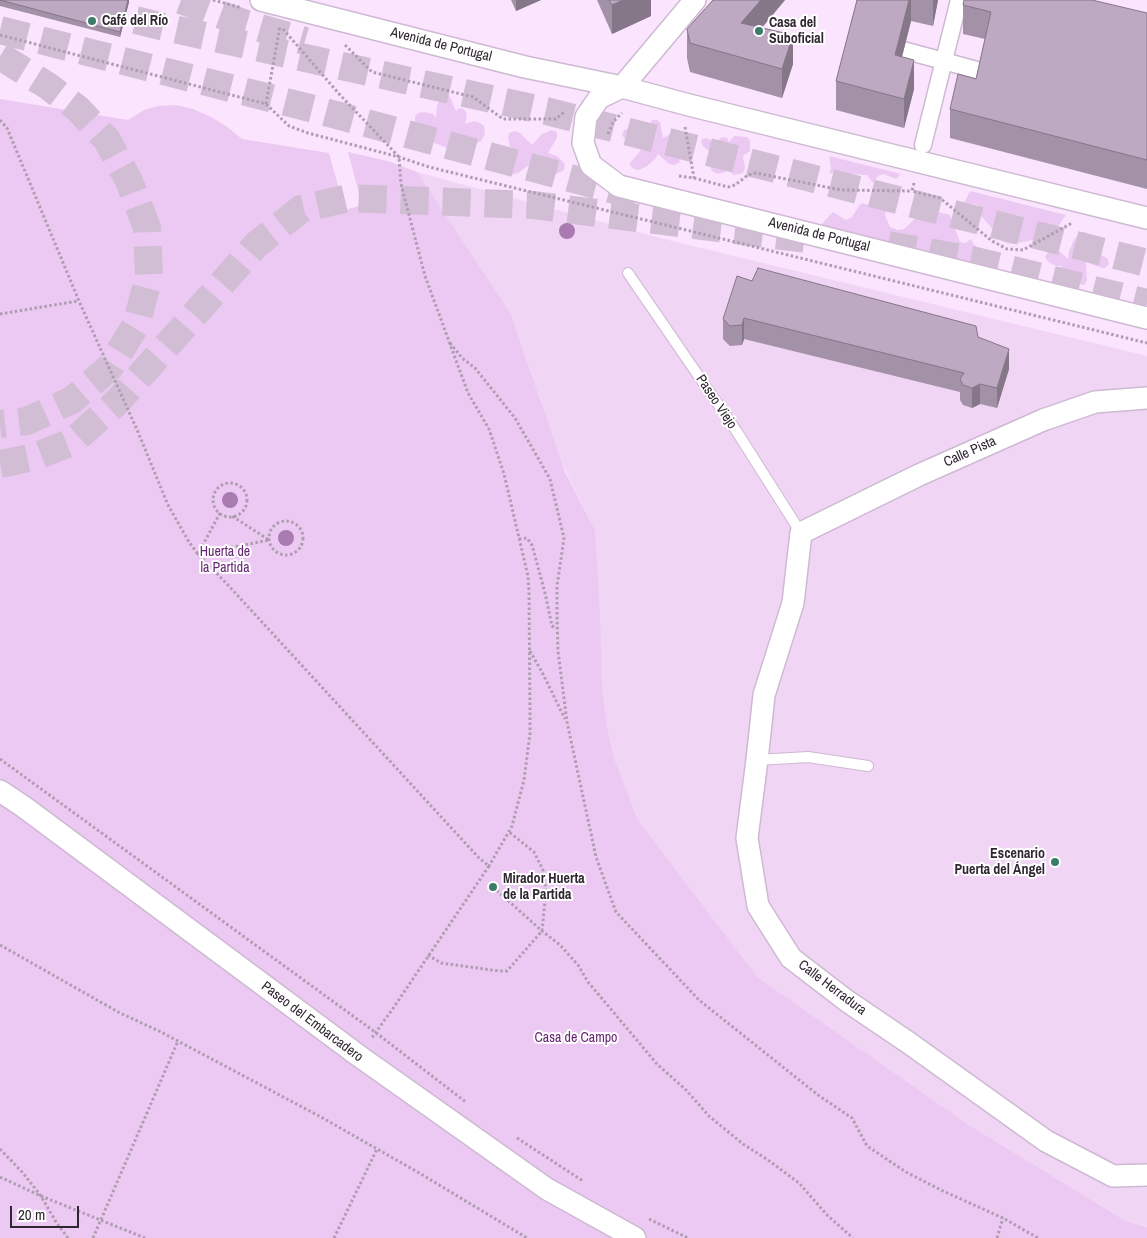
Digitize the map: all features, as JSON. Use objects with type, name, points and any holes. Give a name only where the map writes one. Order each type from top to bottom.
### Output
[{"type":"street","points":[[622,87],[695,0]]},
{"type":"street","points":[[923,145],[959,0]]},
{"type":"street","name":"Avenida de Portugal","points":[[252,4],[622,87],[1147,218]]},
{"type":"street","points":[[903,50],[984,72]]},
{"type":"street","name":"Avenida de Portugal","points":[[622,87],[599,98],[586,117],[583,143],[592,165],[619,186],[1147,318]]},
{"type":"street","name":"Calle Pista","points":[[801,533],[919,475],[1042,420],[1095,402],[1147,398]]},
{"type":"street","name":"Calle Herradura","points":[[801,533],[793,603],[764,694],[748,838],[758,906],[791,958],[847,1001],[909,1043],[1046,1142],[1113,1176],[1147,1175]]},
{"type":"street","name":"Paseo del Embarcadero","points":[[0,791],[359,1056],[547,1189],[635,1238]]},
{"type":"lane","name":"Paseo Viejo","points":[[628,273],[737,432],[801,533]]},
{"type":"lane","points":[[757,760],[808,757],[868,766]]},
{"type":"path","points":[[214,0],[252,4]]},
{"type":"path","points":[[266,104],[281,20]]},
{"type":"path","points":[[275,22],[340,95],[399,157],[401,184],[425,276],[468,393],[489,430],[504,474],[528,576],[530,713],[526,770],[512,826],[489,866],[359,1056]]},
{"type":"path","points":[[0,36],[266,104],[289,126],[429,167],[1147,343]]},
{"type":"path","points":[[344,45],[372,72],[474,97],[503,119],[556,119],[567,109]]},
{"type":"path","points":[[607,141],[613,122],[622,113],[628,112]]},
{"type":"path","points":[[0,120],[7,128],[50,234],[138,432],[168,506],[189,542],[472,851],[489,866]]},
{"type":"path","points":[[685,125],[694,178]]},
{"type":"path","points":[[676,176],[694,178],[728,187],[735,185],[748,175],[756,173],[841,190],[912,191],[940,198],[992,241],[1007,249],[1023,250],[1074,221]]},
{"type":"path","points":[[912,191],[915,177]]},
{"type":"path","points":[[0,314],[79,301]]},
{"type":"path","points":[[450,343],[462,358],[475,368],[515,418],[550,479],[564,538],[557,586],[557,628],[567,722],[596,858],[616,912],[699,1000],[818,1095],[852,1118],[867,1146],[943,1191],[1003,1218],[1038,1238]]},
{"type":"path","points":[[229,483],[240,486],[246,496],[246,507],[238,515],[228,517],[220,513],[214,503],[215,492],[224,484],[229,483]]},
{"type":"path","points":[[198,554],[220,513]]},
{"type":"path","points":[[232,516],[269,540],[270,545],[278,553],[288,555],[298,551],[303,537],[298,526],[293,523],[281,522],[272,529],[269,540]]},
{"type":"path","points":[[519,539],[527,538],[532,545],[552,626],[557,628]]},
{"type":"path","points":[[198,554],[269,540]]},
{"type":"path","points":[[529,649],[567,722]]},
{"type":"path","points":[[0,760],[375,1032],[468,1104]]},
{"type":"path","points":[[428,955],[440,963],[507,971],[542,930],[546,891],[543,870],[534,852],[509,832]]},
{"type":"path","points":[[493,887],[560,945],[578,965],[588,982],[657,1064],[686,1090],[709,1116],[743,1144],[799,1183],[828,1216],[853,1238]]},
{"type":"path","points":[[0,945],[120,1013],[159,1030],[321,1117],[528,1238]]},
{"type":"path","points":[[93,1238],[178,1041]]},
{"type":"path","points":[[516,1137],[587,1184]]},
{"type":"path","points":[[0,1149],[23,1173],[41,1196],[68,1238]]},
{"type":"path","points":[[334,1238],[377,1149]]},
{"type":"path","points":[[0,1177],[41,1196],[145,1238]]},
{"type":"path","points":[[642,1215],[688,1238]]},
{"type":"path","points":[[997,1238],[1003,1218]]},
{"type":"shaded area","points":[[417,172],[668,240],[1147,356],[1147,1226],[1124,1220],[966,1123],[756,977],[638,820],[614,758],[608,731],[602,688],[595,530]]},
{"type":"green space","points":[[443,95],[450,97],[456,111],[459,108],[464,109],[467,114],[465,124],[474,121],[484,126],[485,134],[481,141],[473,145],[463,138],[460,145],[450,149],[424,137],[418,129],[415,116],[418,113],[424,112],[433,114],[436,118],[437,106]]},
{"type":"green space","points":[[0,99],[128,120],[144,110],[158,106],[176,105],[193,109],[226,126],[242,139],[329,153],[345,210],[362,205],[348,152],[388,161],[417,172],[510,313],[565,472],[595,530],[602,688],[608,731],[614,758],[638,820],[757,977],[966,1123],[1124,1220],[1147,1227],[1147,1238],[0,1238]]},
{"type":"green space","points":[[652,120],[660,122],[663,138],[674,132],[677,135],[670,148],[680,155],[679,163],[669,164],[658,154],[647,166],[639,170],[634,169],[630,166],[630,163],[641,149],[632,145],[622,135],[624,130],[634,129],[644,139]]},
{"type":"green space","points":[[552,130],[557,132],[557,138],[548,153],[557,156],[565,164],[564,170],[545,176],[538,172],[533,162],[518,173],[510,175],[503,171],[501,167],[504,161],[516,155],[510,146],[509,133],[515,131],[520,133],[532,145],[542,134]]},
{"type":"green space","points":[[734,136],[747,137],[750,141],[750,151],[743,156],[745,168],[743,173],[734,175],[728,169],[718,174],[712,171],[710,166],[717,154],[715,151],[709,151],[703,146],[702,139],[711,140],[716,146],[720,138],[727,138],[729,142]]},
{"type":"green space","points":[[829,156],[901,174],[896,179],[884,174],[878,176],[873,183],[867,175],[854,174],[845,185],[839,175],[829,173],[831,169]]},
{"type":"green space","points":[[970,191],[1066,215],[1057,228],[1040,233],[1037,239],[1011,244],[1004,242],[982,217],[978,205],[964,203]]},
{"type":"green space","points":[[862,203],[877,208],[886,208],[885,215],[890,227],[898,230],[904,229],[919,215],[922,208],[950,215],[960,242],[965,243],[971,239],[974,245],[981,251],[977,256],[976,264],[821,225],[833,212],[846,220],[852,217]]},
{"type":"green space","points":[[1084,232],[1089,236],[1082,252],[1103,256],[1108,259],[1109,264],[1102,268],[1086,262],[1087,280],[1084,285],[1078,284],[1072,273],[1063,280],[1059,278],[1057,274],[1062,266],[1056,266],[1048,262],[1045,257],[1053,249],[1059,251],[1068,259],[1074,240],[1079,234]]},
{"type":"building","name":"Café del Río","points":[[0,0],[128,0],[120,32]]},
{"type":"building","points":[[609,0],[623,0],[612,5]]},
{"type":"building","points":[[713,0],[761,0],[741,23],[793,35],[782,69],[690,43],[687,29]]},
{"type":"building","points":[[857,0],[909,0],[895,55],[914,60],[904,99],[836,81]]},
{"type":"building","points":[[964,0],[1092,0],[1147,13],[1147,160],[950,109],[958,74],[976,79],[991,12],[963,5]]},
{"type":"building","points":[[758,268],[976,326],[978,337],[1009,349],[997,388],[980,384],[972,388],[963,385],[960,379],[964,373],[744,318],[742,325],[730,326],[723,319],[737,276],[752,281]]},
{"type":"tunnel","points":[[54,0],[160,26],[546,111],[1147,263]]},
{"type":"tunnel","points":[[181,0],[243,23],[305,41]]},
{"type":"tunnel","points":[[0,30],[314,109],[637,196]]},
{"type":"tunnel","points":[[0,56],[48,86],[78,109],[107,140],[129,181],[147,228],[149,277],[136,325],[110,367],[72,400],[27,421],[0,424]]},
{"type":"tunnel","points":[[0,464],[34,457],[72,442],[117,402],[256,245],[301,209],[348,198],[533,205],[807,239]]},
{"type":"tunnel","points":[[888,245],[972,260],[1147,303]]},
{"type":"place","name":"Café del Río","points":[[92,21]]},
{"type":"place","name":"Casa del Suboficial","points":[[759,31]]},
{"type":"place","name":"Escenario Puerta del Ángel","points":[[1055,862]]},
{"type":"place","name":"Mirador Huerta de la Partida","points":[[493,887]]},
{"type":"park label","name":"Huerta de la Partida","points":[[225,560]]},
{"type":"park label","name":"Casa de Campo","points":[[576,1038]]}]
